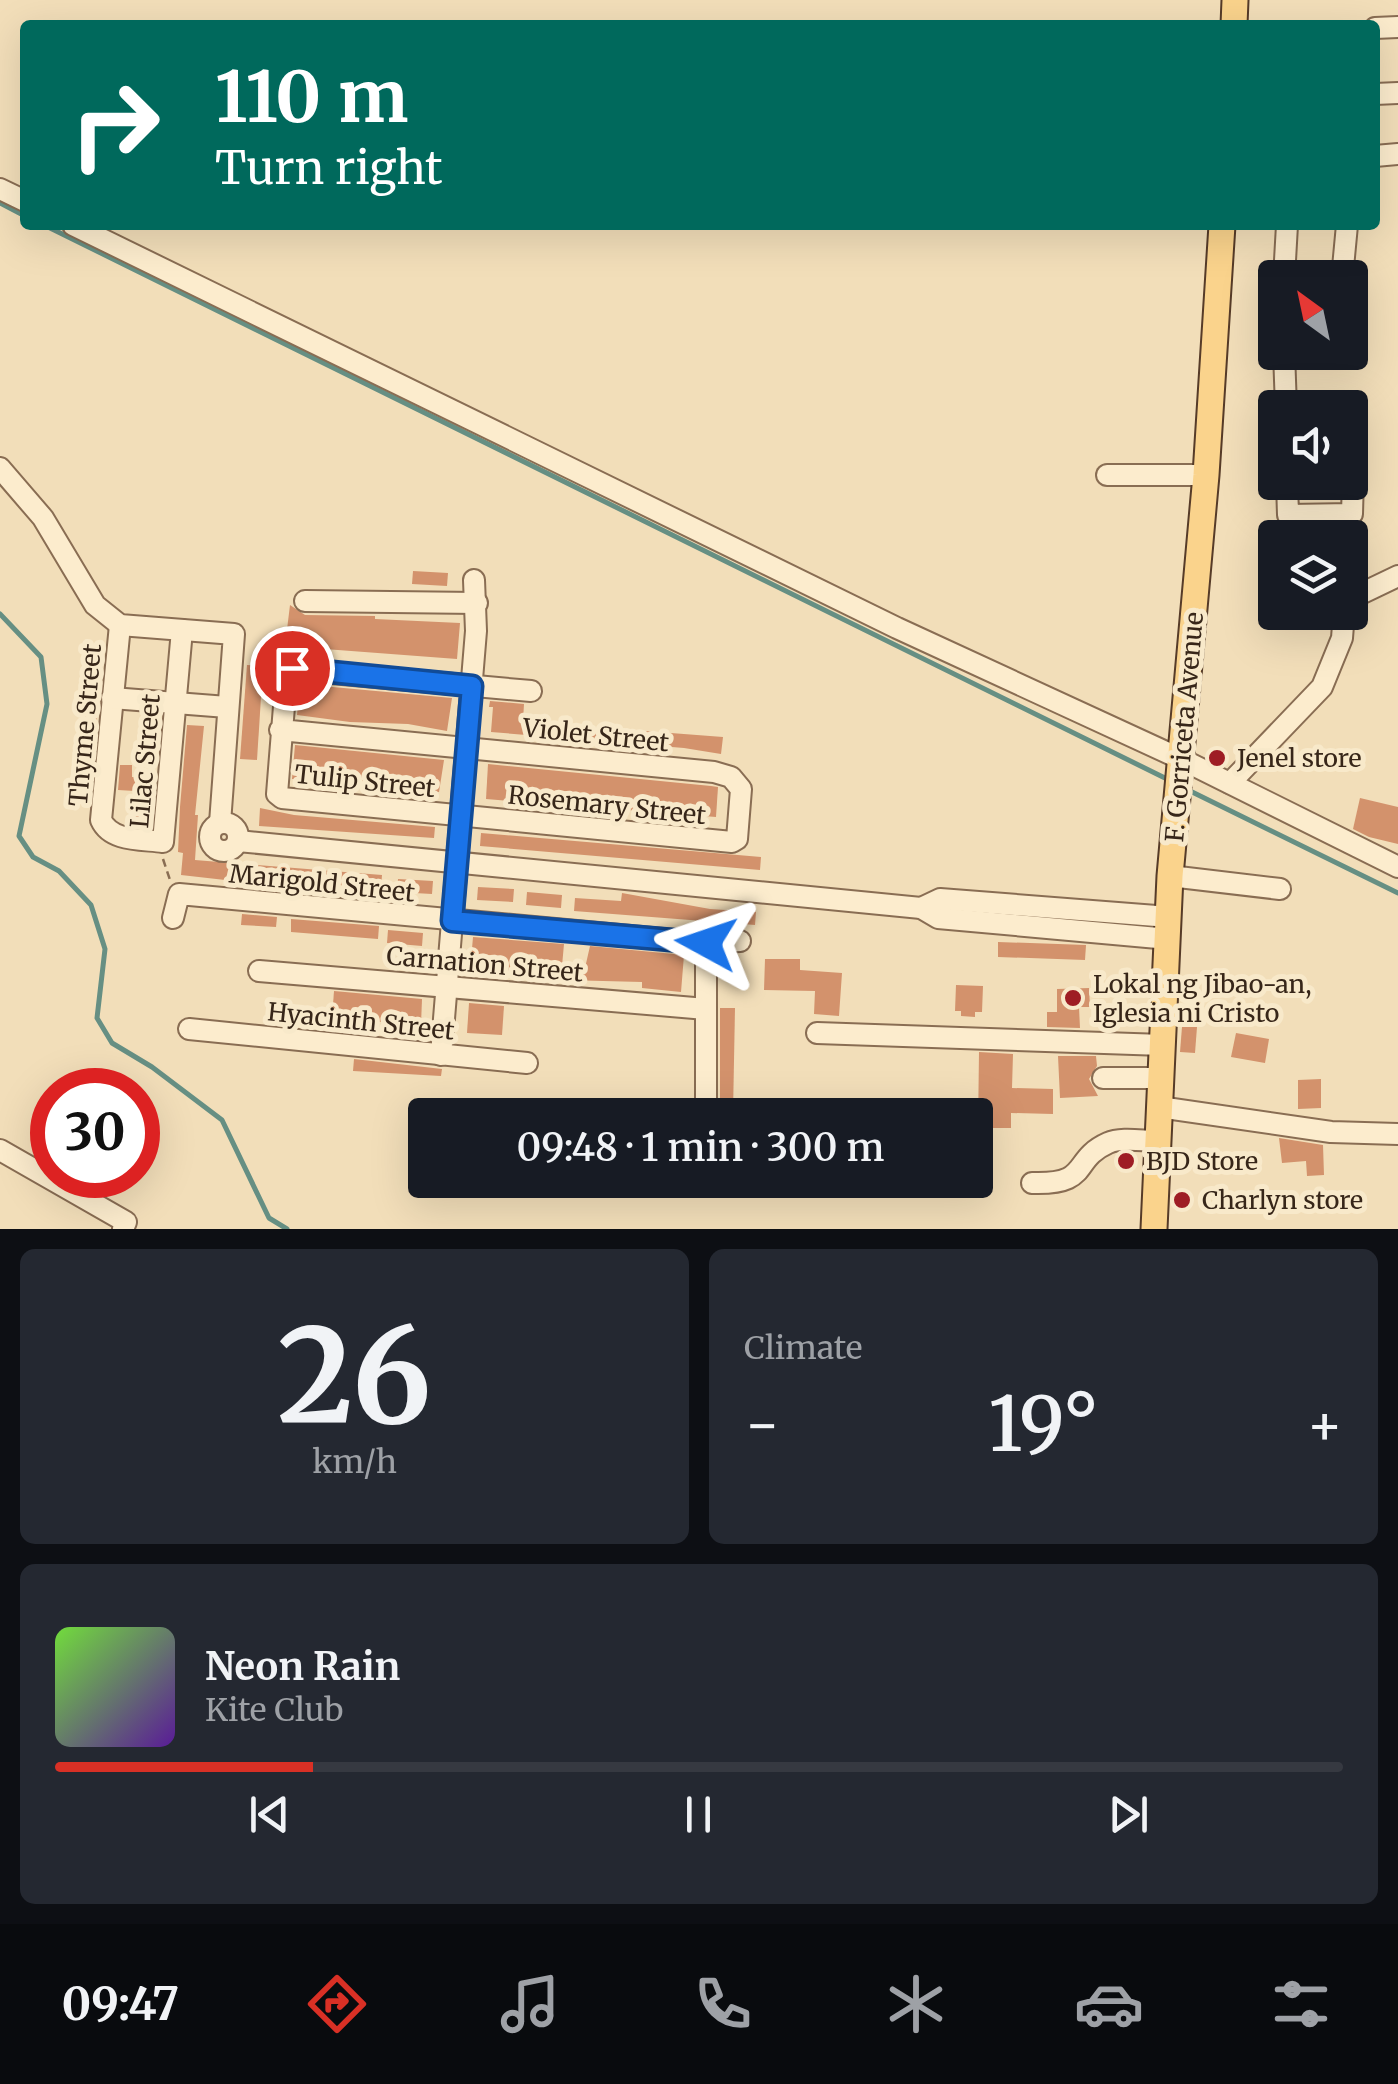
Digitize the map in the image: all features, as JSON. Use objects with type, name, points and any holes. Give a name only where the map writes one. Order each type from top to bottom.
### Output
[{"type":"main road","name":"F. Gorriceta Avenue","points":[[1154,1229],[1170,876],[1206,474],[1222,230]]},
{"type":"street","points":[[83,230],[897,628],[1182,759],[1398,868]]},
{"type":"street","points":[[1285,260],[1287,230]]},
{"type":"street","points":[[1343,260],[1346,230]]},
{"type":"street","points":[[1,471],[43,518],[96,605],[120,625],[234,634],[220,823],[234,827],[238,842],[922,908],[938,918],[1169,928]]},
{"type":"street","points":[[1106,476],[1206,474]]},
{"type":"street","points":[[1288,500],[1288,515],[1352,514],[1352,500]]},
{"type":"street","points":[[1368,590],[1398,576]]},
{"type":"street","points":[[442,1055],[472,686],[474,580]]},
{"type":"street","points":[[306,601],[476,603]]},
{"type":"street","name":"Thyme Street","points":[[120,625],[101,820],[117,836],[163,842]]},
{"type":"street","name":"Lilac Street","points":[[163,842],[182,630]]},
{"type":"street","points":[[1230,783],[1322,688],[1343,630]]},
{"type":"street","name":"Tulip Street","points":[[460,816],[282,798],[276,789],[285,672],[292,668],[530,691]]},
{"type":"street","points":[[112,698],[227,706]]},
{"type":"street","name":"Violet Street","points":[[280,730],[726,775],[740,789],[740,829]]},
{"type":"street","name":"Rosemary Street","points":[[460,816],[732,842],[740,829]]},
{"type":"street","points":[[1170,876],[1280,889]]},
{"type":"street","points":[[173,918],[179,894]]},
{"type":"street","name":"Marigold Street","points":[[179,894],[706,943],[740,941]]},
{"type":"street","points":[[706,943],[706,1098]]},
{"type":"street","name":"Carnation Street","points":[[259,971],[706,1009]]},
{"type":"street","name":"Hyacinth Street","points":[[189,1029],[527,1063]]},
{"type":"street","points":[[818,1033],[1163,1045]]},
{"type":"street","points":[[1103,1078],[1161,1078]]},
{"type":"street","points":[[1159,1107],[1331,1132],[1398,1134]]},
{"type":"street","points":[[1032,1183],[1068,1181],[1112,1141],[1157,1141]]},
{"type":"street","points":[[0,1150],[126,1222],[122,1229]]},
{"type":"path","name":"Lilac Street","points":[[163,842],[165,870],[179,894]]},
{"type":"building","points":[[413,571],[448,573],[447,586],[412,584]]},
{"type":"building","points":[[290,605],[305,615],[460,623],[457,659],[285,646]]},
{"type":"building","points":[[86,662],[102,663],[94,748],[78,747]]},
{"type":"building","points":[[247,665],[263,666],[257,760],[240,759]]},
{"type":"building","points":[[300,684],[452,698],[447,731],[297,715]]},
{"type":"building","points":[[490,701],[524,704],[523,721],[527,722],[723,737],[721,754],[491,732]]},
{"type":"building","points":[[143,717],[159,718],[156,755],[140,754]]},
{"type":"building","points":[[187,725],[204,726],[195,815],[195,860],[382,875],[381,888],[270,880],[269,885],[181,875],[183,853],[178,852]]},
{"type":"building","points":[[295,745],[444,760],[439,792],[292,779]]},
{"type":"building","points":[[488,764],[718,787],[716,817],[486,799]]},
{"type":"building","points":[[120,765],[132,765],[132,777],[153,779],[150,818],[133,817],[135,791],[118,790]]},
{"type":"building","points":[[1360,798],[1398,807],[1398,844],[1353,829]]},
{"type":"building","points":[[260,808],[294,815],[435,827],[434,838],[259,826]]},
{"type":"building","points":[[481,833],[761,857],[760,870],[480,846]]},
{"type":"building","points":[[398,879],[433,881],[432,894],[397,892]]},
{"type":"building","points":[[478,887],[514,889],[513,902],[477,900]]},
{"type":"building","points":[[527,892],[562,895],[561,908],[526,905]]},
{"type":"building","points":[[622,893],[710,909],[756,912],[755,925],[574,911],[575,898],[621,901]]},
{"type":"building","points":[[242,914],[277,917],[276,927],[241,925]]},
{"type":"building","points":[[291,919],[379,926],[378,939],[291,932]]},
{"type":"building","points":[[388,930],[423,933],[422,946],[387,943]]},
{"type":"building","points":[[473,937],[564,944],[562,966],[585,968],[590,946],[684,955],[681,992],[642,988],[642,982],[470,972]]},
{"type":"building","points":[[998,942],[1086,945],[1085,960],[998,957]]},
{"type":"building","points":[[765,959],[800,959],[800,970],[842,973],[839,1016],[814,1014],[815,991],[764,990]]},
{"type":"building","points":[[956,985],[983,986],[982,1012],[975,1012],[975,1017],[961,1016],[961,1011],[955,1011]]},
{"type":"building","points":[[1089,988],[1090,1007],[1079,1007],[1080,1028],[1047,1027],[1047,1012],[1057,1012],[1057,989]]},
{"type":"building","points":[[334,991],[422,999],[421,1025],[332,1018]]},
{"type":"building","points":[[469,1003],[504,1006],[502,1035],[467,1033]]},
{"type":"building","points":[[720,1008],[735,1008],[733,1098],[720,1098]]},
{"type":"building","points":[[1182,1027],[1197,1027],[1195,1053],[1180,1052]]},
{"type":"building","points":[[1236,1033],[1269,1039],[1265,1063],[1231,1057]]},
{"type":"building","points":[[979,1052],[1013,1054],[1012,1088],[1053,1089],[1053,1114],[1011,1113],[1011,1128],[993,1128],[993,1098],[978,1098]]},
{"type":"building","points":[[1058,1056],[1096,1056],[1097,1066],[1089,1079],[1098,1096],[1060,1098]]},
{"type":"building","points":[[354,1059],[442,1069],[441,1076],[353,1071]]},
{"type":"building","points":[[1321,1079],[1321,1108],[1298,1109],[1298,1080]]},
{"type":"building","points":[[1279,1138],[1323,1145],[1324,1175],[1307,1176],[1306,1161],[1282,1163]]},
{"type":"waterway","points":[[0,203],[20,213]]},
{"type":"waterway","points":[[54,230],[1171,781]]},
{"type":"waterway","points":[[0,614],[41,657],[47,704],[19,836],[33,857],[59,871],[91,905],[105,949],[97,1018],[112,1043],[152,1067],[222,1120],[269,1218],[287,1229]]},
{"type":"waterway","points":[[1184,788],[1398,893]]},
{"type":"place","name":"Jenel store","points":[[1217,758]]},
{"type":"place","name":"Lokal ng Jibao-an, Iglesia ni Cristo","points":[[1073,998]]},
{"type":"place","name":"BJD Store","points":[[1126,1161]]},
{"type":"place","name":"Charlyn store","points":[[1182,1200]]},
{"type":"route","points":[[292,668],[472,686],[452,921],[706,943]]}]
